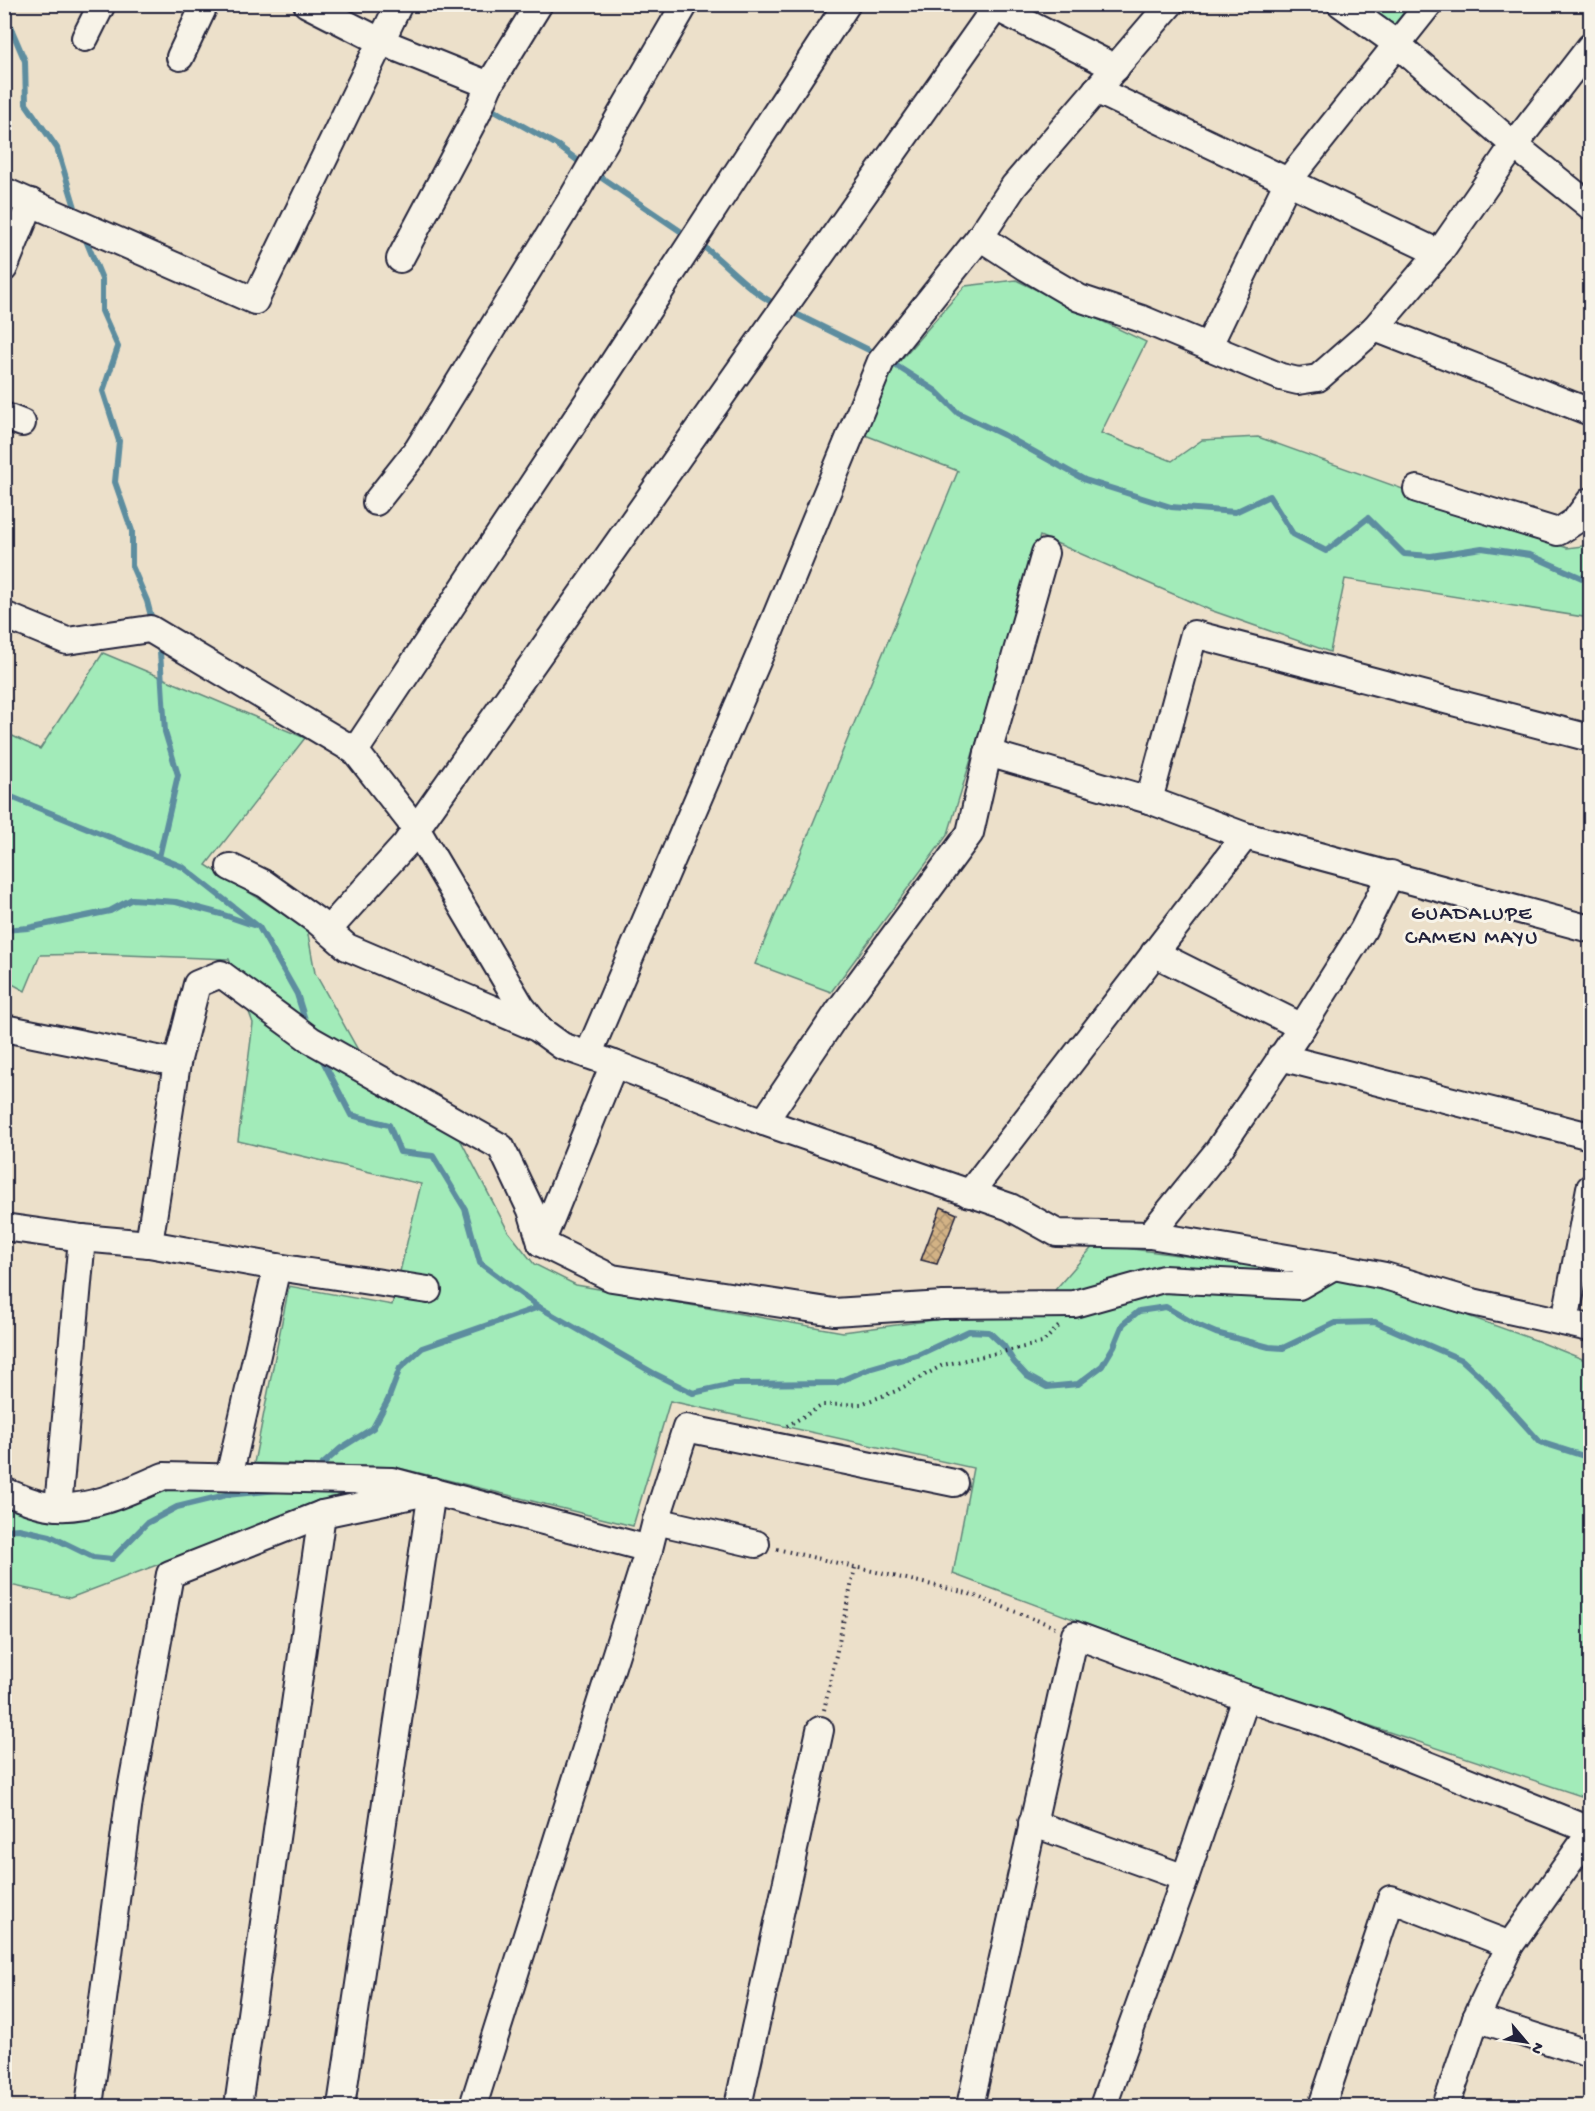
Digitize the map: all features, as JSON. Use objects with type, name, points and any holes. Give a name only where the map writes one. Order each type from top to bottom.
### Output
[{"type":"street","points":[[85,38],[102,4]]},
{"type":"street","points":[[180,57],[206,4]]},
{"type":"street","points":[[307,4],[382,42],[489,85]]},
{"type":"street","points":[[4,191],[255,302],[399,4]]},
{"type":"street","points":[[400,259],[477,114],[489,85],[539,4]]},
{"type":"street","points":[[376,502],[424,439],[574,195],[685,4]]},
{"type":"street","points":[[355,751],[602,380],[846,4]]},
{"type":"street","points":[[588,1055],[771,632],[881,361],[980,237],[1014,186],[1170,4]]},
{"type":"street","points":[[1341,4],[1397,44],[1514,145],[1590,206]]},
{"type":"street","points":[[1208,347],[1288,181],[1429,4]]},
{"type":"street","points":[[328,930],[405,845],[992,6],[1116,68]]},
{"type":"street","points":[[980,237],[1079,298],[1142,319],[1281,377],[1299,381],[1318,378],[1375,328],[1439,253],[1514,145],[1590,47]]},
{"type":"street","points":[[1096,90],[1439,253]]},
{"type":"street","points":[[4,268],[31,202]]},
{"type":"street","points":[[1375,328],[1590,412]]},
{"type":"street","points":[[1417,489],[1558,532],[1583,524],[1590,501]]},
{"type":"street","points":[[764,1122],[838,1012],[970,833],[988,753],[1046,553]]},
{"type":"street","points":[[4,615],[67,641],[150,630],[355,751],[416,829],[520,1006],[540,1030]]},
{"type":"street","points":[[1149,800],[1194,634],[1590,738]]},
{"type":"street","points":[[988,753],[1149,800],[1245,836],[1590,929]]},
{"type":"street","points":[[969,1194],[1245,836]]},
{"type":"street","points":[[230,867],[265,884],[328,930],[347,947],[540,1030],[562,1046],[764,1122],[1010,1207],[1057,1233],[1150,1235],[1334,1266],[1385,1276],[1472,1302],[1590,1328]]},
{"type":"street","points":[[1150,1235],[1218,1151],[1302,1027],[1363,930],[1391,874]]},
{"type":"street","points":[[1154,953],[1302,1027]]},
{"type":"street","points":[[148,1245],[177,1063],[197,984],[221,974],[311,1040],[501,1147],[531,1210],[541,1243],[612,1278],[834,1312],[943,1305],[1074,1304],[1163,1279],[1299,1286],[1334,1266]]},
{"type":"street","points":[[4,1028],[177,1063]]},
{"type":"street","points":[[1280,1057],[1590,1136]]},
{"type":"street","points":[[541,1243],[614,1064]]},
{"type":"street","points":[[1565,1322],[1590,1188]]},
{"type":"street","points":[[4,1227],[148,1245],[277,1268],[428,1290]]},
{"type":"street","points":[[58,1507],[82,1238]]},
{"type":"street","points":[[229,1477],[277,1268]]},
{"type":"street","points":[[473,2106],[686,1428],[954,1483]]},
{"type":"street","points":[[4,1491],[32,1502],[58,1507],[88,1504],[134,1490],[164,1476],[392,1481],[649,1549]]},
{"type":"street","points":[[89,2106],[129,1801],[170,1574],[322,1514],[432,1491]]},
{"type":"street","points":[[341,2106],[432,1491]]},
{"type":"street","points":[[238,2106],[322,1514]]},
{"type":"street","points":[[656,1521],[756,1544]]},
{"type":"street","points":[[970,2106],[1075,1635],[1246,1698],[1323,1723],[1590,1832],[1510,1946],[1476,2018],[1446,2106]]},
{"type":"street","points":[[1103,2106],[1185,1878],[1246,1698]]},
{"type":"street","points":[[738,2106],[820,1730]]},
{"type":"street","points":[[1032,1823],[1185,1878]]},
{"type":"street","points":[[1322,2106],[1391,1899],[1510,1946]]},
{"type":"street","points":[[1476,2018],[1590,2054]]},
{"type":"path","points":[[758,1443],[823,1406],[861,1404],[896,1391],[943,1365],[1041,1343],[1063,1322],[1074,1304]]},
{"type":"path","points":[[756,1544],[967,1593],[1075,1635]]},
{"type":"path","points":[[820,1730],[855,1568]]},
{"type":"green space","points":[[1364,5],[1410,5],[1392,27]]},
{"type":"green space","points":[[1016,280],[1146,342],[1101,433],[1172,461],[1202,440],[1258,437],[1567,548],[1590,545],[1590,618],[1345,579],[1330,652],[1210,610],[1040,536],[948,834],[831,992],[755,964],[958,471],[860,433],[891,371],[965,286]]},
{"type":"green space","points":[[103,653],[305,738],[206,865],[307,929],[315,973],[382,1093],[460,1139],[508,1231],[534,1264],[576,1285],[843,1332],[972,1315],[1034,1314],[1095,1244],[1283,1269],[1387,1287],[1590,1362],[1590,1799],[1266,1691],[953,1574],[973,1468],[670,1401],[633,1526],[395,1467],[254,1463],[289,1286],[392,1305],[421,1184],[238,1141],[253,1023],[229,959],[99,954],[40,955],[25,991],[5,980],[4,732],[40,749]]},
{"type":"green space","points":[[172,1489],[368,1492],[320,1503],[70,1598],[5,1584],[5,1503],[38,1517],[90,1518]]},
{"type":"green space","points":[[4,1596],[7,1596],[6,1682],[4,1682]]},
{"type":"building","points":[[941,1207],[957,1214],[937,1264],[921,1260]]},
{"type":"waterway","points":[[7,19],[25,61],[26,104],[57,148],[77,214]]},
{"type":"waterway","points":[[489,107],[557,145],[585,166]]},
{"type":"waterway","points":[[593,172],[689,237]]},
{"type":"waterway","points":[[83,233],[102,279],[102,311],[118,347],[103,391],[119,441],[115,482],[132,531],[132,566],[147,601],[153,624]]},
{"type":"waterway","points":[[698,242],[747,285],[779,306]]},
{"type":"waterway","points":[[788,310],[879,355]]},
{"type":"waterway","points":[[887,360],[936,391],[958,413],[1004,435],[1085,480],[1171,507],[1235,512],[1269,496],[1293,534],[1326,551],[1368,518],[1404,554],[1431,556],[1482,548],[1530,555],[1582,578],[1590,579]]},
{"type":"waterway","points":[[157,642],[160,652],[165,732],[178,775],[159,857]]},
{"type":"waterway","points":[[4,794],[183,867],[259,927],[297,994],[307,1026]]},
{"type":"waterway","points":[[4,930],[28,928],[110,911],[132,899],[176,902],[253,925]]},
{"type":"waterway","points":[[321,1057],[351,1115],[389,1125],[400,1152],[433,1156],[465,1209],[480,1263],[539,1307],[655,1374],[693,1393],[733,1384],[836,1383],[868,1369],[920,1354],[969,1331],[989,1332],[1004,1346],[1027,1376],[1047,1387],[1078,1384],[1102,1366],[1123,1324],[1139,1311],[1166,1307],[1216,1333],[1269,1347],[1283,1348],[1335,1323],[1375,1322],[1462,1360],[1485,1381],[1540,1442],[1590,1458]]},
{"type":"waterway","points":[[314,1472],[341,1448],[373,1428],[388,1400],[400,1368],[422,1348],[539,1307]]},
{"type":"waterway","points":[[4,1530],[19,1529],[50,1536],[93,1557],[112,1559],[147,1523],[177,1507],[226,1495],[289,1489]]},
{"type":"district","name":"GUADALUPE CAMEN MAYU","points":[[1472,924]]}]
